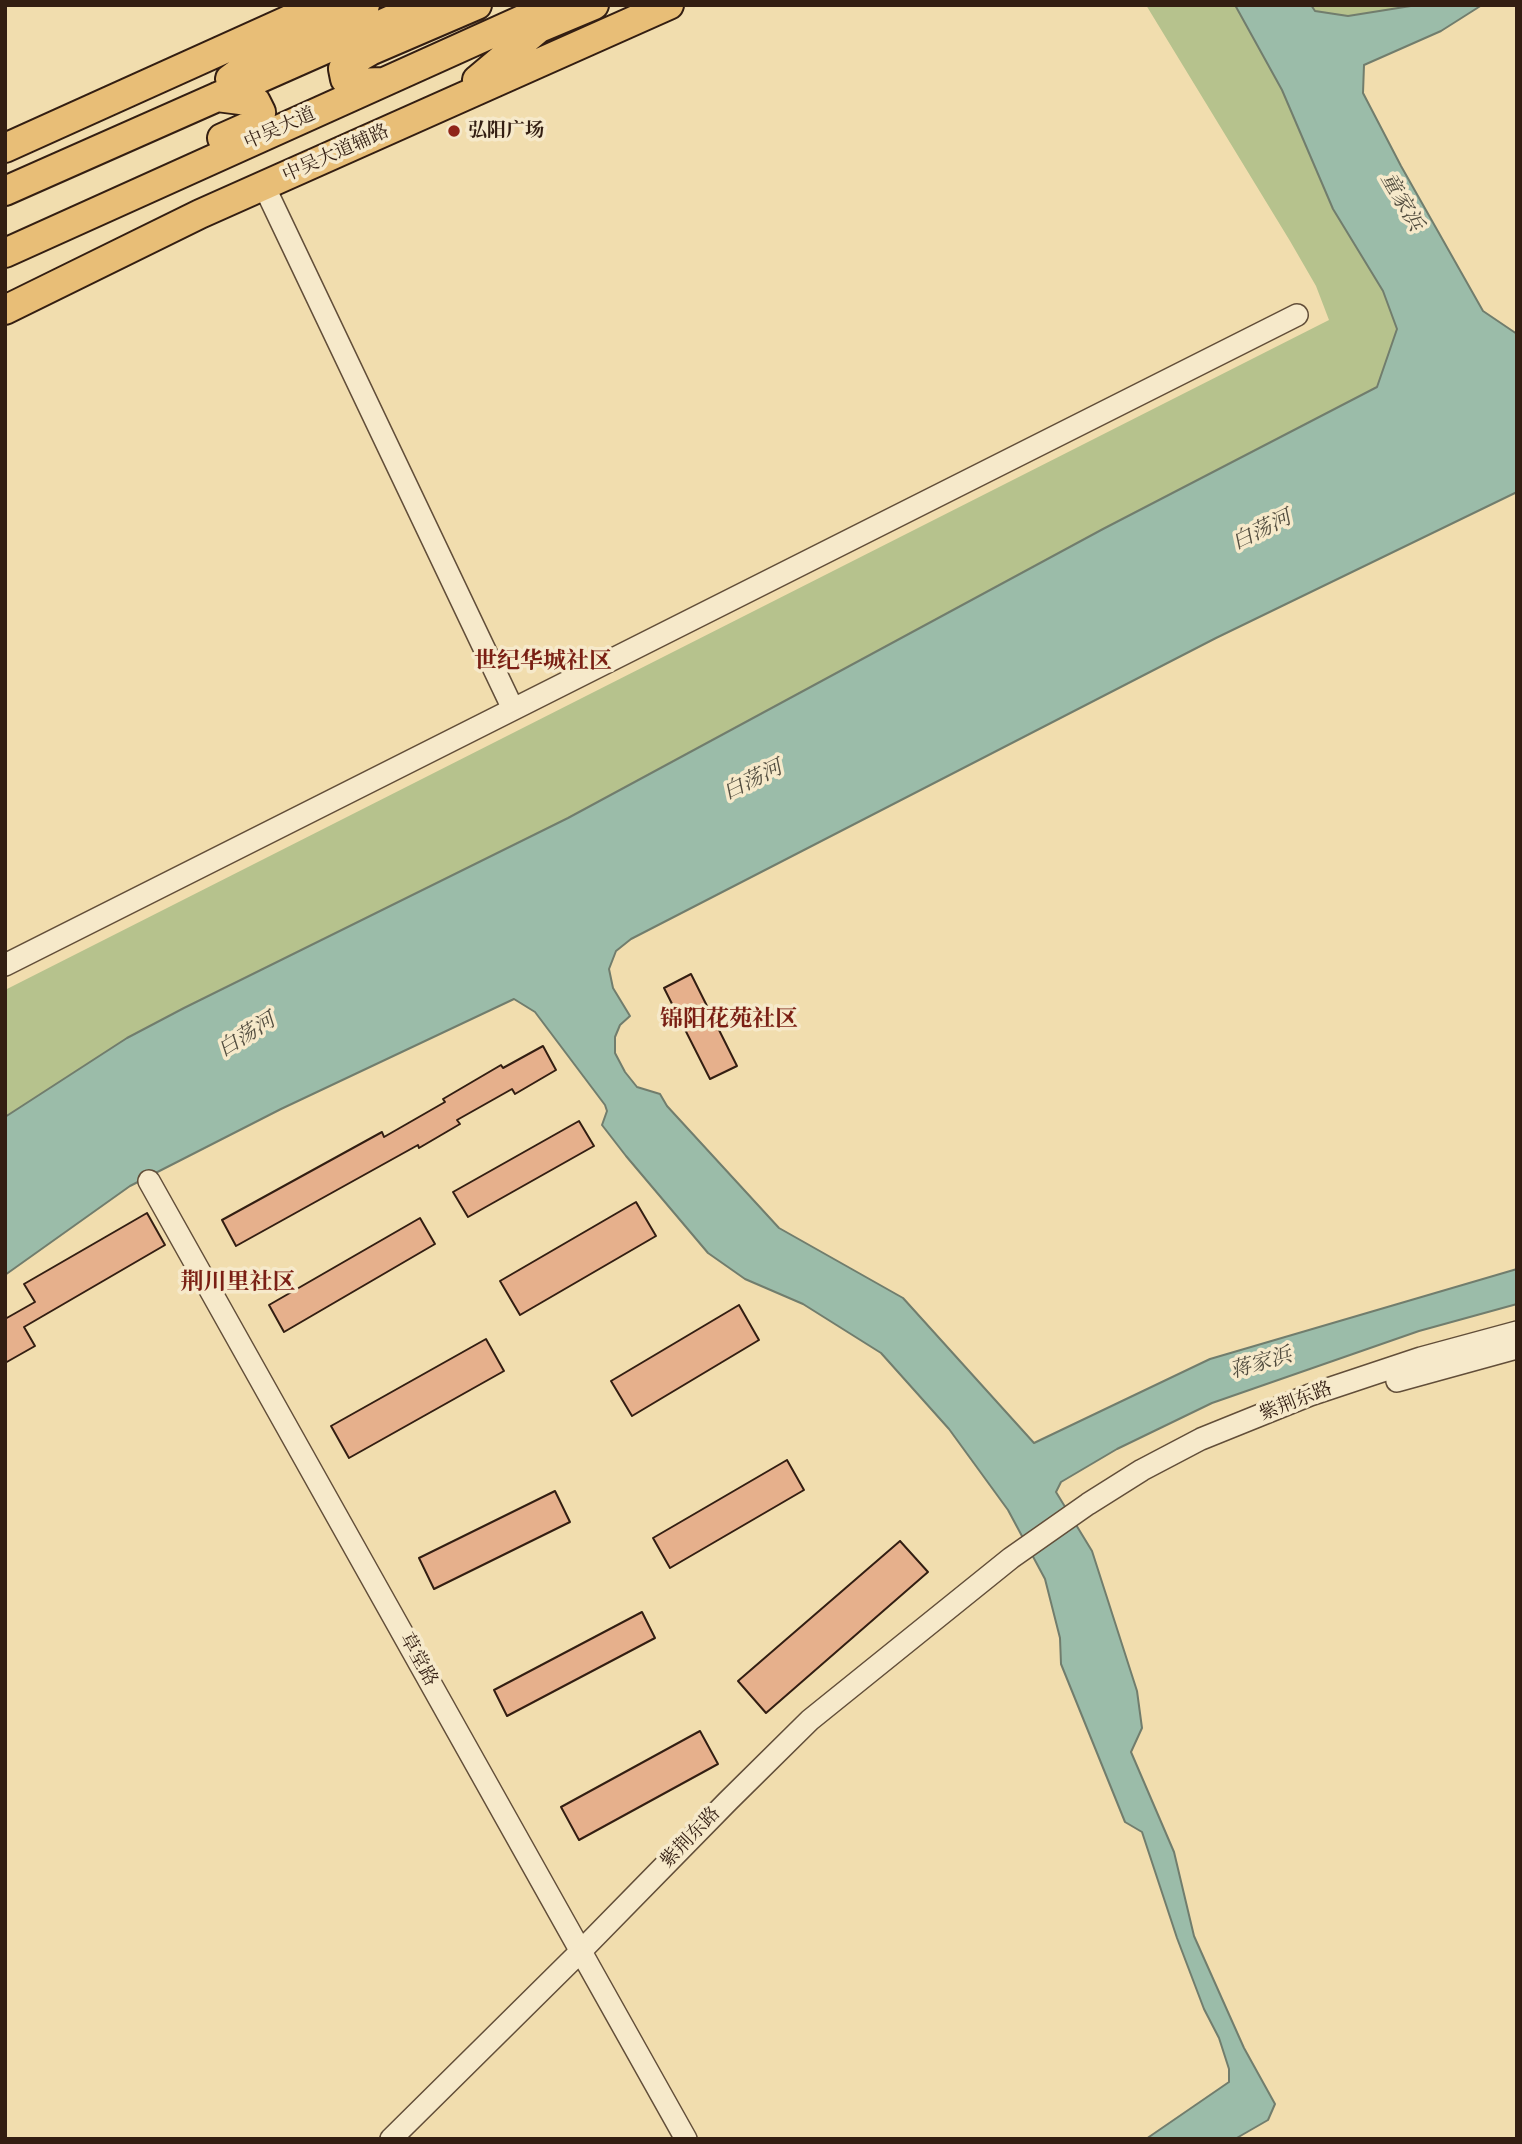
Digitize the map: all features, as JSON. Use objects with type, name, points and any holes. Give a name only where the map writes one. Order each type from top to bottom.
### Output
[{"type":"main road","points":[[5,148],[322,5]]},
{"type":"main road","points":[[205,102],[268,51],[351,15],[365,5]]},
{"type":"main road","points":[[5,191],[425,5]]},
{"type":"main road","points":[[386,81],[356,83],[345,79],[343,69],[370,51],[477,5]]},
{"type":"main road","name":"中吴大道","points":[[11,250],[555,5]]},
{"type":"main road","points":[[447,104],[539,28],[594,5]]},
{"type":"main road","name":"中吴大道辅路","points":[[5,310],[200,214],[669,5]]},
{"type":"main road","points":[[11,250],[77,202],[249,126],[261,112],[256,102],[205,102]]},
{"type":"main road","points":[[5,181],[43,174]]},
{"type":"main road","points":[[5,291],[200,214]]},
{"type":"street","points":[[264,186],[513,709]]},
{"type":"street","points":[[5,965],[1297,315]]},
{"type":"street","name":"草堂路","points":[[149,1181],[686,2139]]},
{"type":"street","name":"紫荆东路","points":[[410,2139],[585,1957],[795,1747],[1015,1562],[1142,1470],[1200,1439],[1310,1395],[1421,1358],[1517,1332]]},
{"type":"street","name":"紫荆东路","points":[[1093,1508],[1176,1465],[1276,1421],[1409,1377],[1517,1348]]},
{"type":"street","name":"紫荆东路","points":[[391,2139],[585,1957]]},
{"type":"green space","points":[[1146,5],[1235,5],[1249,27],[1282,90],[1333,209],[1383,291],[1397,329],[1377,387],[1103,529],[568,818],[127,1038],[5,1117],[5,990],[1329,320],[1316,286],[1290,241]]},
{"type":"green space","points":[[1311,5],[1417,5],[1348,16],[1314,11]]},
{"type":"water","points":[[1235,5],[1311,5],[1315,11],[1348,16],[1417,5],[1482,5],[1441,31],[1364,65],[1363,93],[1483,311],[1517,334],[1517,492],[1216,638],[631,939],[616,951],[609,969],[613,988],[630,1016],[620,1025],[615,1037],[615,1053],[637,1087],[660,1094],[667,1106],[779,1228],[903,1298],[1034,1443],[1210,1359],[1517,1269],[1517,1304],[1419,1331],[1212,1403],[1117,1449],[1061,1482],[1056,1492],[1092,1551],[1137,1691],[1142,1728],[1131,1752],[1174,1852],[1194,1936],[1244,2048],[1275,2104],[1268,2120],[1235,2139],[1146,2139],[1229,2082],[1229,2069],[1219,2038],[1204,2009],[1177,1938],[1142,1832],[1125,1822],[1061,1664],[1060,1638],[1045,1579],[1008,1510],[949,1429],[881,1353],[803,1304],[745,1279],[708,1253],[602,1125],[607,1111],[605,1105],[535,1012],[514,999],[281,1109],[130,1186],[5,1275],[5,1117],[127,1038],[568,818],[1103,529],[1377,387],[1397,329],[1383,291],[1333,209],[1282,90]]},
{"type":"building","points":[[691,974],[737,1066],[710,1079],[664,988]]},
{"type":"building","points":[[543,1046],[556,1070],[515,1094],[512,1089],[457,1120],[460,1124],[419,1148],[418,1145],[236,1246],[222,1220],[382,1132],[384,1137],[445,1102],[443,1099],[501,1065],[503,1068]]},
{"type":"building","points":[[579,1121],[594,1146],[468,1217],[453,1192]]},
{"type":"building","points":[[636,1202],[656,1236],[520,1315],[500,1281]]},
{"type":"building","points":[[147,1213],[165,1245],[24,1327],[35,1346],[5,1363],[5,1319],[35,1302],[24,1284]]},
{"type":"building","points":[[420,1218],[435,1244],[284,1332],[269,1305]]},
{"type":"building","points":[[739,1305],[759,1340],[632,1416],[611,1381]]},
{"type":"building","points":[[486,1339],[504,1371],[349,1458],[331,1426]]},
{"type":"building","points":[[787,1460],[804,1490],[670,1568],[653,1538]]},
{"type":"building","points":[[555,1491],[570,1522],[434,1589],[419,1558]]},
{"type":"building","points":[[900,1541],[928,1572],[766,1713],[738,1681]]},
{"type":"building","points":[[642,1612],[655,1638],[507,1716],[494,1690]]},
{"type":"building","points":[[700,1731],[718,1764],[579,1840],[561,1807]]},
{"type":"place","name":"弘阳广场","points":[[454,131]]},
{"type":"district","name":"世纪华城社区","points":[[543,662]]},
{"type":"district","name":"锦阳花苑社区","points":[[729,1020]]},
{"type":"district","name":"荆川里社区","points":[[238,1283]]},
{"type":"water label","name":"童家浜","points":[[1401,202]]},
{"type":"water label","name":"白荡河","points":[[1262,531]]},
{"type":"water label","name":"白荡河","points":[[753,781]]},
{"type":"water label","name":"白荡河","points":[[247,1036]]},
{"type":"water label","name":"蒋家浜","points":[[1261,1364]]}]
